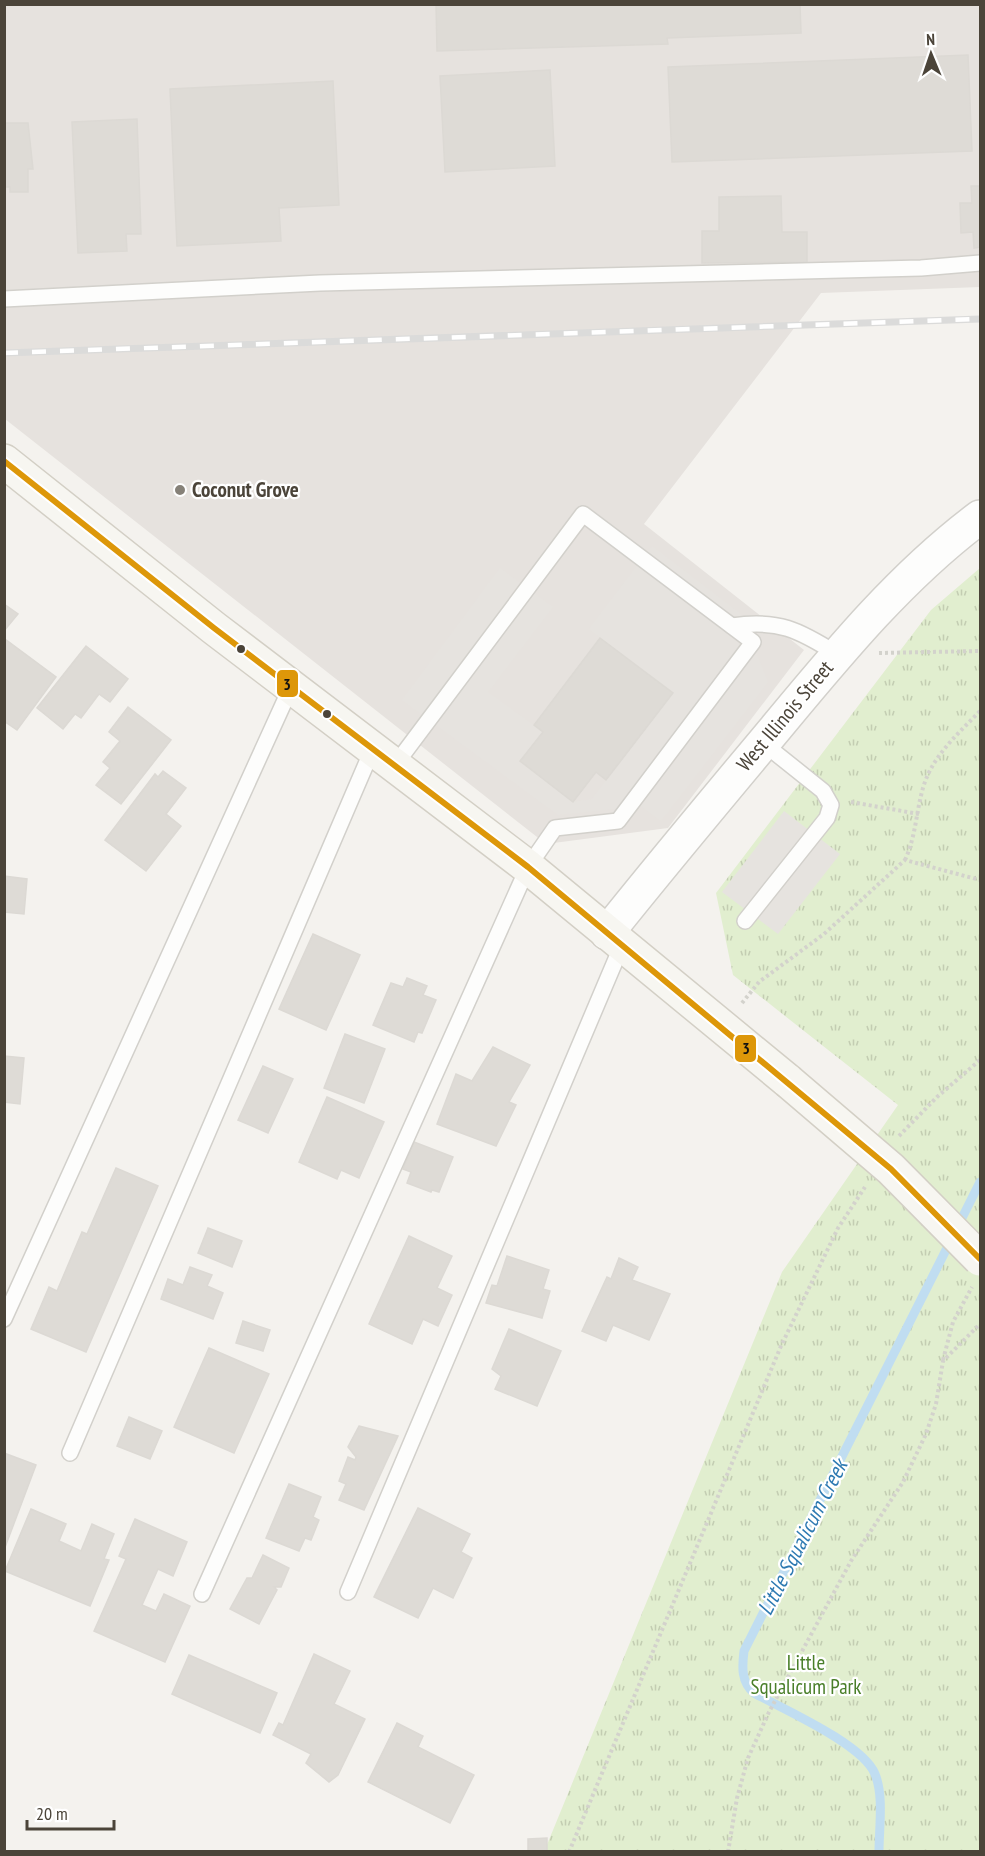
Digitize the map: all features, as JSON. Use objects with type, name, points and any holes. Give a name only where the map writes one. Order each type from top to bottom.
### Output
[{"type":"main road","points":[[4,461],[291,687],[528,867],[788,1081],[891,1169],[978,1270]]},
{"type":"street","name":"West Illinois Street","points":[[615,939],[763,743],[837,654],[938,550],[981,517]]},
{"type":"lane","points":[[4,299],[320,283],[921,268],[981,263]]},
{"type":"lane","points":[[70,1453],[384,757],[583,514],[753,642],[618,821],[555,828],[528,867],[202,1594]]},
{"type":"lane","points":[[732,626],[768,623],[786,627],[804,633],[837,654]]},
{"type":"lane","points":[[4,1318],[291,687]]},
{"type":"lane","points":[[745,921],[827,819],[831,805],[829,798],[763,743]]},
{"type":"lane","points":[[348,1592],[615,939]]},
{"type":"path","points":[[837,654],[981,651]]},
{"type":"path","points":[[722,1027],[759,982],[824,934],[905,860],[914,841],[922,789],[931,765],[981,711]]},
{"type":"path","points":[[829,798],[919,814]]},
{"type":"path","points":[[905,860],[981,880]]},
{"type":"path","points":[[896,1139],[937,1097],[981,1060]]},
{"type":"path","points":[[569,1851],[780,1346],[838,1227],[870,1178]]},
{"type":"path","points":[[728,1851],[737,1798],[748,1758],[776,1697],[851,1562],[903,1482],[926,1434],[936,1404],[943,1361],[953,1322],[978,1270]]},
{"type":"path","points":[[943,1361],[981,1324]]},
{"type":"shaded area","points":[[4,5],[980,5],[980,287],[821,293],[644,524],[804,650],[668,828],[546,844],[5,419]]},
{"type":"shaded area","points":[[652,546],[741,614],[768,682],[661,821],[641,806],[558,815],[402,700],[500,568],[553,607],[488,692],[543,732],[520,762],[573,802],[592,799],[672,693],[589,629]]},
{"type":"shaded area","points":[[784,811],[840,854],[778,934],[722,892]]},
{"type":"green space","name":"Little Squalicum Park","points":[[980,568],[980,1851],[544,1852],[782,1272],[898,1105],[733,975],[716,893],[931,610]]},
{"type":"building","points":[[436,4],[800,4],[801,33],[667,38],[668,44],[437,51]]},
{"type":"building","points":[[968,55],[972,151],[672,162],[668,67]]},
{"type":"building","points":[[550,70],[555,166],[445,172],[440,76]]},
{"type":"building","points":[[333,81],[339,205],[279,208],[281,241],[177,246],[170,89]]},
{"type":"building","points":[[137,119],[141,234],[126,234],[127,251],[78,253],[72,122]]},
{"type":"building","points":[[4,123],[28,123],[33,169],[28,169],[28,192],[10,192],[10,187],[4,187]]},
{"type":"building","points":[[971,186],[980,186],[980,247],[974,248],[973,232],[961,233],[960,203],[972,203]]},
{"type":"building","points":[[781,196],[782,232],[807,232],[807,262],[702,263],[702,231],[719,231],[719,197]]},
{"type":"building","points":[[4,604],[18,614],[4,631]]},
{"type":"building","points":[[600,638],[673,693],[606,780],[596,772],[573,802],[520,761],[543,732],[534,725]]},
{"type":"building","points":[[5,639],[56,677],[17,730],[4,721]]},
{"type":"building","points":[[86,646],[128,679],[110,702],[99,694],[81,718],[75,714],[63,729],[37,708]]},
{"type":"building","points":[[128,707],[171,740],[121,804],[96,785],[110,768],[103,762],[120,741],[109,732]]},
{"type":"building","points":[[163,771],[186,788],[166,814],[181,826],[146,871],[105,840],[155,774],[158,777]]},
{"type":"building","points":[[4,876],[27,879],[24,914],[4,912]]},
{"type":"building","points":[[313,934],[360,955],[326,1030],[279,1009]]},
{"type":"building","points":[[407,978],[427,986],[423,995],[436,1000],[422,1033],[418,1032],[414,1042],[373,1025],[391,983],[403,987]]},
{"type":"building","points":[[345,1034],[385,1049],[364,1103],[324,1088]]},
{"type":"building","points":[[493,1047],[530,1065],[509,1102],[516,1105],[496,1146],[437,1124],[456,1074],[472,1081]]},
{"type":"building","points":[[4,1056],[24,1058],[20,1104],[4,1102]]},
{"type":"building","points":[[263,1066],[293,1079],[268,1133],[238,1120]]},
{"type":"building","points":[[327,1097],[384,1122],[359,1178],[341,1170],[337,1179],[299,1162]]},
{"type":"building","points":[[414,1142],[453,1157],[439,1192],[432,1190],[431,1192],[407,1183],[411,1172],[403,1169]]},
{"type":"building","points":[[116,1168],[158,1186],[86,1352],[31,1329],[49,1287],[57,1291],[82,1232],[87,1234]]},
{"type":"building","points":[[208,1228],[242,1241],[232,1267],[198,1253]]},
{"type":"building","points":[[409,1236],[452,1256],[437,1288],[452,1295],[438,1326],[423,1319],[412,1344],[369,1324]]},
{"type":"building","points":[[507,1256],[549,1270],[543,1289],[550,1291],[542,1318],[486,1303],[492,1285],[497,1286]]},
{"type":"building","points":[[619,1258],[638,1267],[632,1280],[670,1294],[649,1340],[613,1325],[606,1341],[582,1331],[607,1277],[611,1279]]},
{"type":"building","points":[[190,1267],[212,1275],[207,1286],[223,1293],[213,1319],[161,1299],[168,1279],[183,1285]]},
{"type":"building","points":[[243,1321],[270,1330],[263,1351],[236,1343]]},
{"type":"building","points":[[509,1329],[561,1351],[537,1406],[495,1389],[501,1376],[492,1369]]},
{"type":"building","points":[[209,1348],[269,1374],[234,1453],[174,1427]]},
{"type":"building","points":[[129,1417],[162,1431],[150,1459],[117,1446]]},
{"type":"building","points":[[359,1426],[398,1436],[364,1510],[339,1500],[346,1484],[339,1481],[348,1457],[355,1460],[356,1457],[348,1447]]},
{"type":"building","points":[[4,1453],[36,1465],[4,1550]]},
{"type":"building","points":[[289,1484],[321,1497],[313,1517],[319,1520],[311,1540],[305,1538],[299,1551],[266,1538]]},
{"type":"building","points":[[418,1508],[470,1534],[461,1552],[472,1558],[453,1598],[433,1588],[418,1618],[374,1597]]},
{"type":"building","points":[[31,1509],[66,1524],[59,1541],[81,1551],[92,1524],[114,1534],[104,1559],[109,1560],[90,1606],[5,1571]]},
{"type":"building","points":[[135,1519],[187,1542],[173,1576],[158,1569],[142,1605],[156,1611],[164,1594],[190,1606],[165,1662],[94,1631],[126,1559],[119,1556]]},
{"type":"building","points":[[263,1555],[289,1568],[281,1587],[274,1587],[277,1590],[259,1624],[230,1609],[247,1578],[252,1578]]},
{"type":"building","points":[[314,1654],[350,1671],[334,1704],[365,1719],[338,1775],[329,1782],[306,1763],[311,1754],[273,1735],[279,1723],[283,1725]]},
{"type":"building","points":[[189,1655],[277,1693],[260,1733],[172,1694]]},
{"type":"building","points":[[397,1723],[423,1736],[418,1747],[474,1775],[450,1823],[368,1782]]},
{"type":"building","points":[[547,1838],[547,1852],[528,1852],[528,1839]]},
{"type":"waterway","name":"Little Squalicum Creek","points":[[957,1228],[980,1182]]},
{"type":"waterway","name":"Little Squalicum Creek","points":[[879,1852],[878,1783],[868,1763],[839,1739],[754,1693],[745,1679],[744,1651],[951,1240]]},
{"type":"railway","points":[[4,353],[980,319]]},
{"type":"transit line","name":"3","points":[[4,461],[214,628],[528,867],[891,1169],[980,1259]]},
{"type":"place","name":"Coconut Grove","points":[[180,490]]}]
